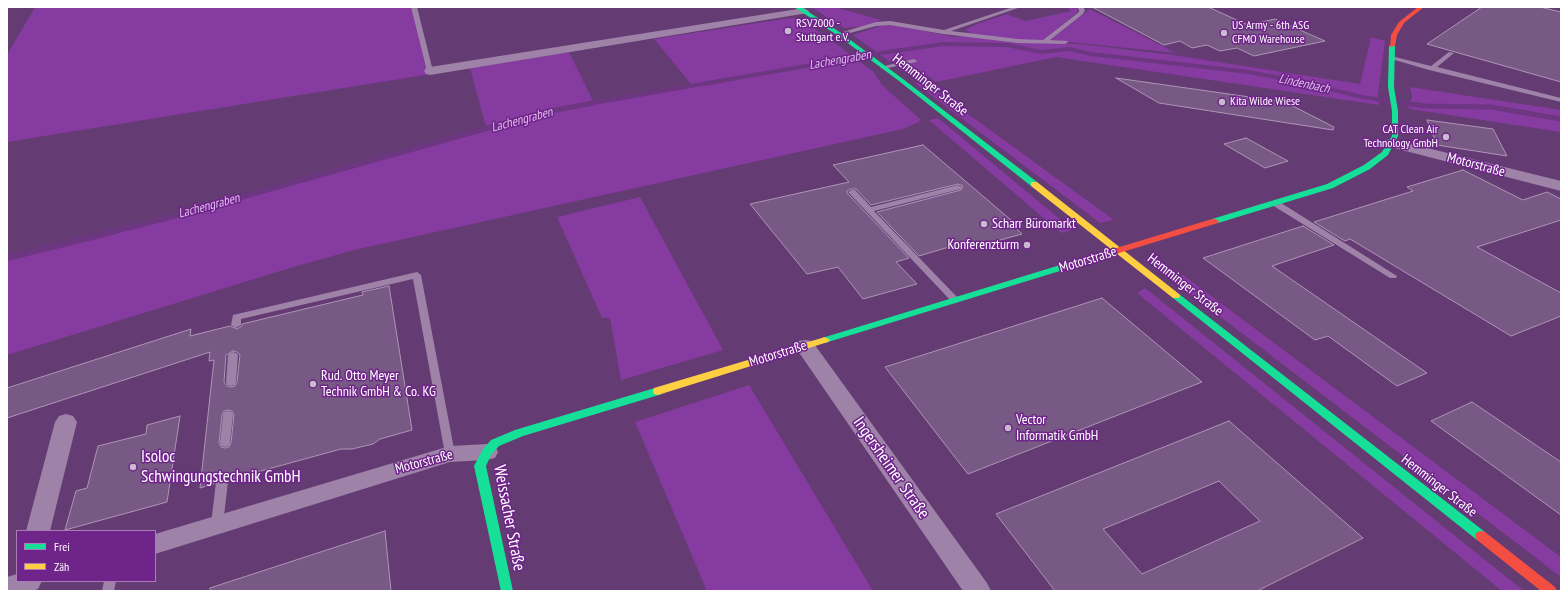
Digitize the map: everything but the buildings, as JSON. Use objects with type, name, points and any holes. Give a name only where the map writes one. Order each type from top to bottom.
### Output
[{"type":"street","name":"Motorstraße","points":[[156,544],[450,454],[486,452],[495,443],[519,433],[1330,186],[1367,167],[1385,153],[1395,136],[1390,58],[1391,49],[1394,35],[1402,22],[1421,7]]},
{"type":"street","points":[[430,71],[800,9]]},
{"type":"street","name":"Hemminger Straße","points":[[800,9],[880,64],[1551,591]]},
{"type":"street","name":"Motorstraße","points":[[1391,143],[1561,186]]},
{"type":"street","name":"Ingersheimer Straße","points":[[805,346],[978,591]]},
{"type":"street","points":[[38,530],[66,422]]},
{"type":"street","name":"Weissacher Straße","points":[[486,452],[480,466],[507,591]]},
{"type":"lane","points":[[414,7],[430,71]]},
{"type":"lane","points":[[943,32],[1018,7]]},
{"type":"lane","points":[[1045,41],[1081,14],[1082,10],[1080,7]]},
{"type":"lane","points":[[838,34],[876,24],[890,23],[943,32],[1018,41],[1065,42]]},
{"type":"lane","points":[[1431,69],[1451,53]]},
{"type":"lane","points":[[1390,58],[1561,100]]},
{"type":"lane","points":[[880,64],[914,61]]},
{"type":"lane","points":[[869,210],[958,187]]},
{"type":"lane","points":[[852,192],[955,300]]},
{"type":"lane","points":[[1275,203],[1394,276]]},
{"type":"lane","points":[[236,325],[236,317],[417,275],[450,454]]},
{"type":"lane","points":[[231,382],[233,355]]},
{"type":"lane","points":[[226,443],[228,415]]},
{"type":"lane","points":[[217,524],[222,482]]},
{"type":"shaded area","points":[[35,7],[412,7],[431,74],[7,142],[7,55]]},
{"type":"shaded area","points":[[811,7],[834,7],[881,20],[865,26],[844,28]]},
{"type":"shaded area","points":[[1066,7],[1075,7],[1077,8],[1078,12],[1043,40],[1017,40],[973,34],[965,30],[977,24],[1007,14],[1025,21],[1071,11]]},
{"type":"shaded area","points":[[1090,9],[1176,53],[1050,40]]},
{"type":"shaded area","points":[[794,18],[803,20],[854,57],[691,84],[654,39],[783,19]]},
{"type":"shaded area","points":[[892,25],[955,37],[967,35],[1087,45],[1173,55],[1360,84],[1371,37],[1385,41],[1378,95],[1379,105],[1056,57],[936,82],[907,62],[890,62],[853,35],[880,26]]},
{"type":"shaded area","points":[[569,52],[593,101],[486,127],[470,68]]},
{"type":"shaded area","points":[[856,59],[874,72],[882,85],[920,119],[919,122],[903,129],[354,250],[290,268],[7,355],[7,260],[163,221],[546,113]]},
{"type":"shaded area","points":[[924,82],[1114,220],[1100,223],[915,83]]},
{"type":"shaded area","points":[[1410,87],[1561,110],[1561,132],[1410,109],[1408,107],[1412,97]]},
{"type":"shaded area","points":[[938,118],[1073,230],[1061,233],[929,120]]},
{"type":"shaded area","points":[[640,197],[723,350],[621,380],[610,318],[602,318],[557,217]]},
{"type":"shaded area","points":[[1183,275],[1561,557],[1561,577],[1171,279]]},
{"type":"shaded area","points":[[1145,288],[1524,591],[1502,591],[1137,293]]},
{"type":"shaded area","points":[[749,385],[873,591],[707,591],[635,422]]},
{"type":"waterway","name":"Lachengraben","points":[[587,104],[881,53],[943,44],[1007,45],[1041,52],[1069,49],[1091,54],[1249,72],[1301,82],[1362,97],[1404,103]]},
{"type":"waterway","name":"Lachengraben","points":[[112,232],[164,219],[545,112],[593,103]]},
{"type":"waterway","name":"Lindenbach","points":[[1404,103],[1426,106],[1491,107],[1561,119]]},
{"type":"waterway","name":"Lindenbach","points":[[1404,103],[1409,104]]},
{"type":"waterway","name":"Lachengraben","points":[[7,258],[112,232]]},
{"type":"waterway","name":"Lachengraben","points":[[108,233],[112,232]]},
{"type":"traffic: fast","points":[[797,7],[839,34],[901,80],[1034,184]]},
{"type":"traffic: fast","points":[[1215,221],[1330,186],[1367,167],[1385,153],[1395,136],[1395,111],[1391,87],[1392,46]]},
{"type":"traffic: fast","points":[[825,340],[1083,261]]},
{"type":"traffic: fast","points":[[1176,296],[1481,536]]},
{"type":"traffic: fast","points":[[507,591],[480,466],[487,452],[495,443],[519,433],[658,391]]},
{"type":"traffic: slow","points":[[1034,184],[1176,296]]},
{"type":"traffic: slow","points":[[658,391],[825,340]]},
{"type":"traffic: jam","points":[[1392,46],[1394,35],[1402,22],[1421,7]]},
{"type":"traffic: jam","points":[[1083,261],[1215,221]]},
{"type":"traffic: jam","points":[[1481,536],[1551,591]]},
{"type":"place","name":"RSV2000 - Stuttgart e.V.","points":[[788,31]]},
{"type":"place","name":"US Army - 6th ASG CFMO Warehouse","points":[[1224,33]]},
{"type":"place","name":"Kita Wilde Wiese","points":[[1222,102]]},
{"type":"place","name":"CAT Clean Air Technology GmbH","points":[[1446,137]]},
{"type":"place","name":"Scharr Büromarkt","points":[[984,224]]},
{"type":"place","name":"Konferenzturm","points":[[1027,245]]},
{"type":"place","name":"Rud. Otto Meyer Technik GmbH & Co. KG","points":[[313,384]]},
{"type":"place","name":"Vector Informatik GmbH","points":[[1008,428]]},
{"type":"place","name":"Isoloc Schwingungstechnik GmbH","points":[[133,467]]}]
